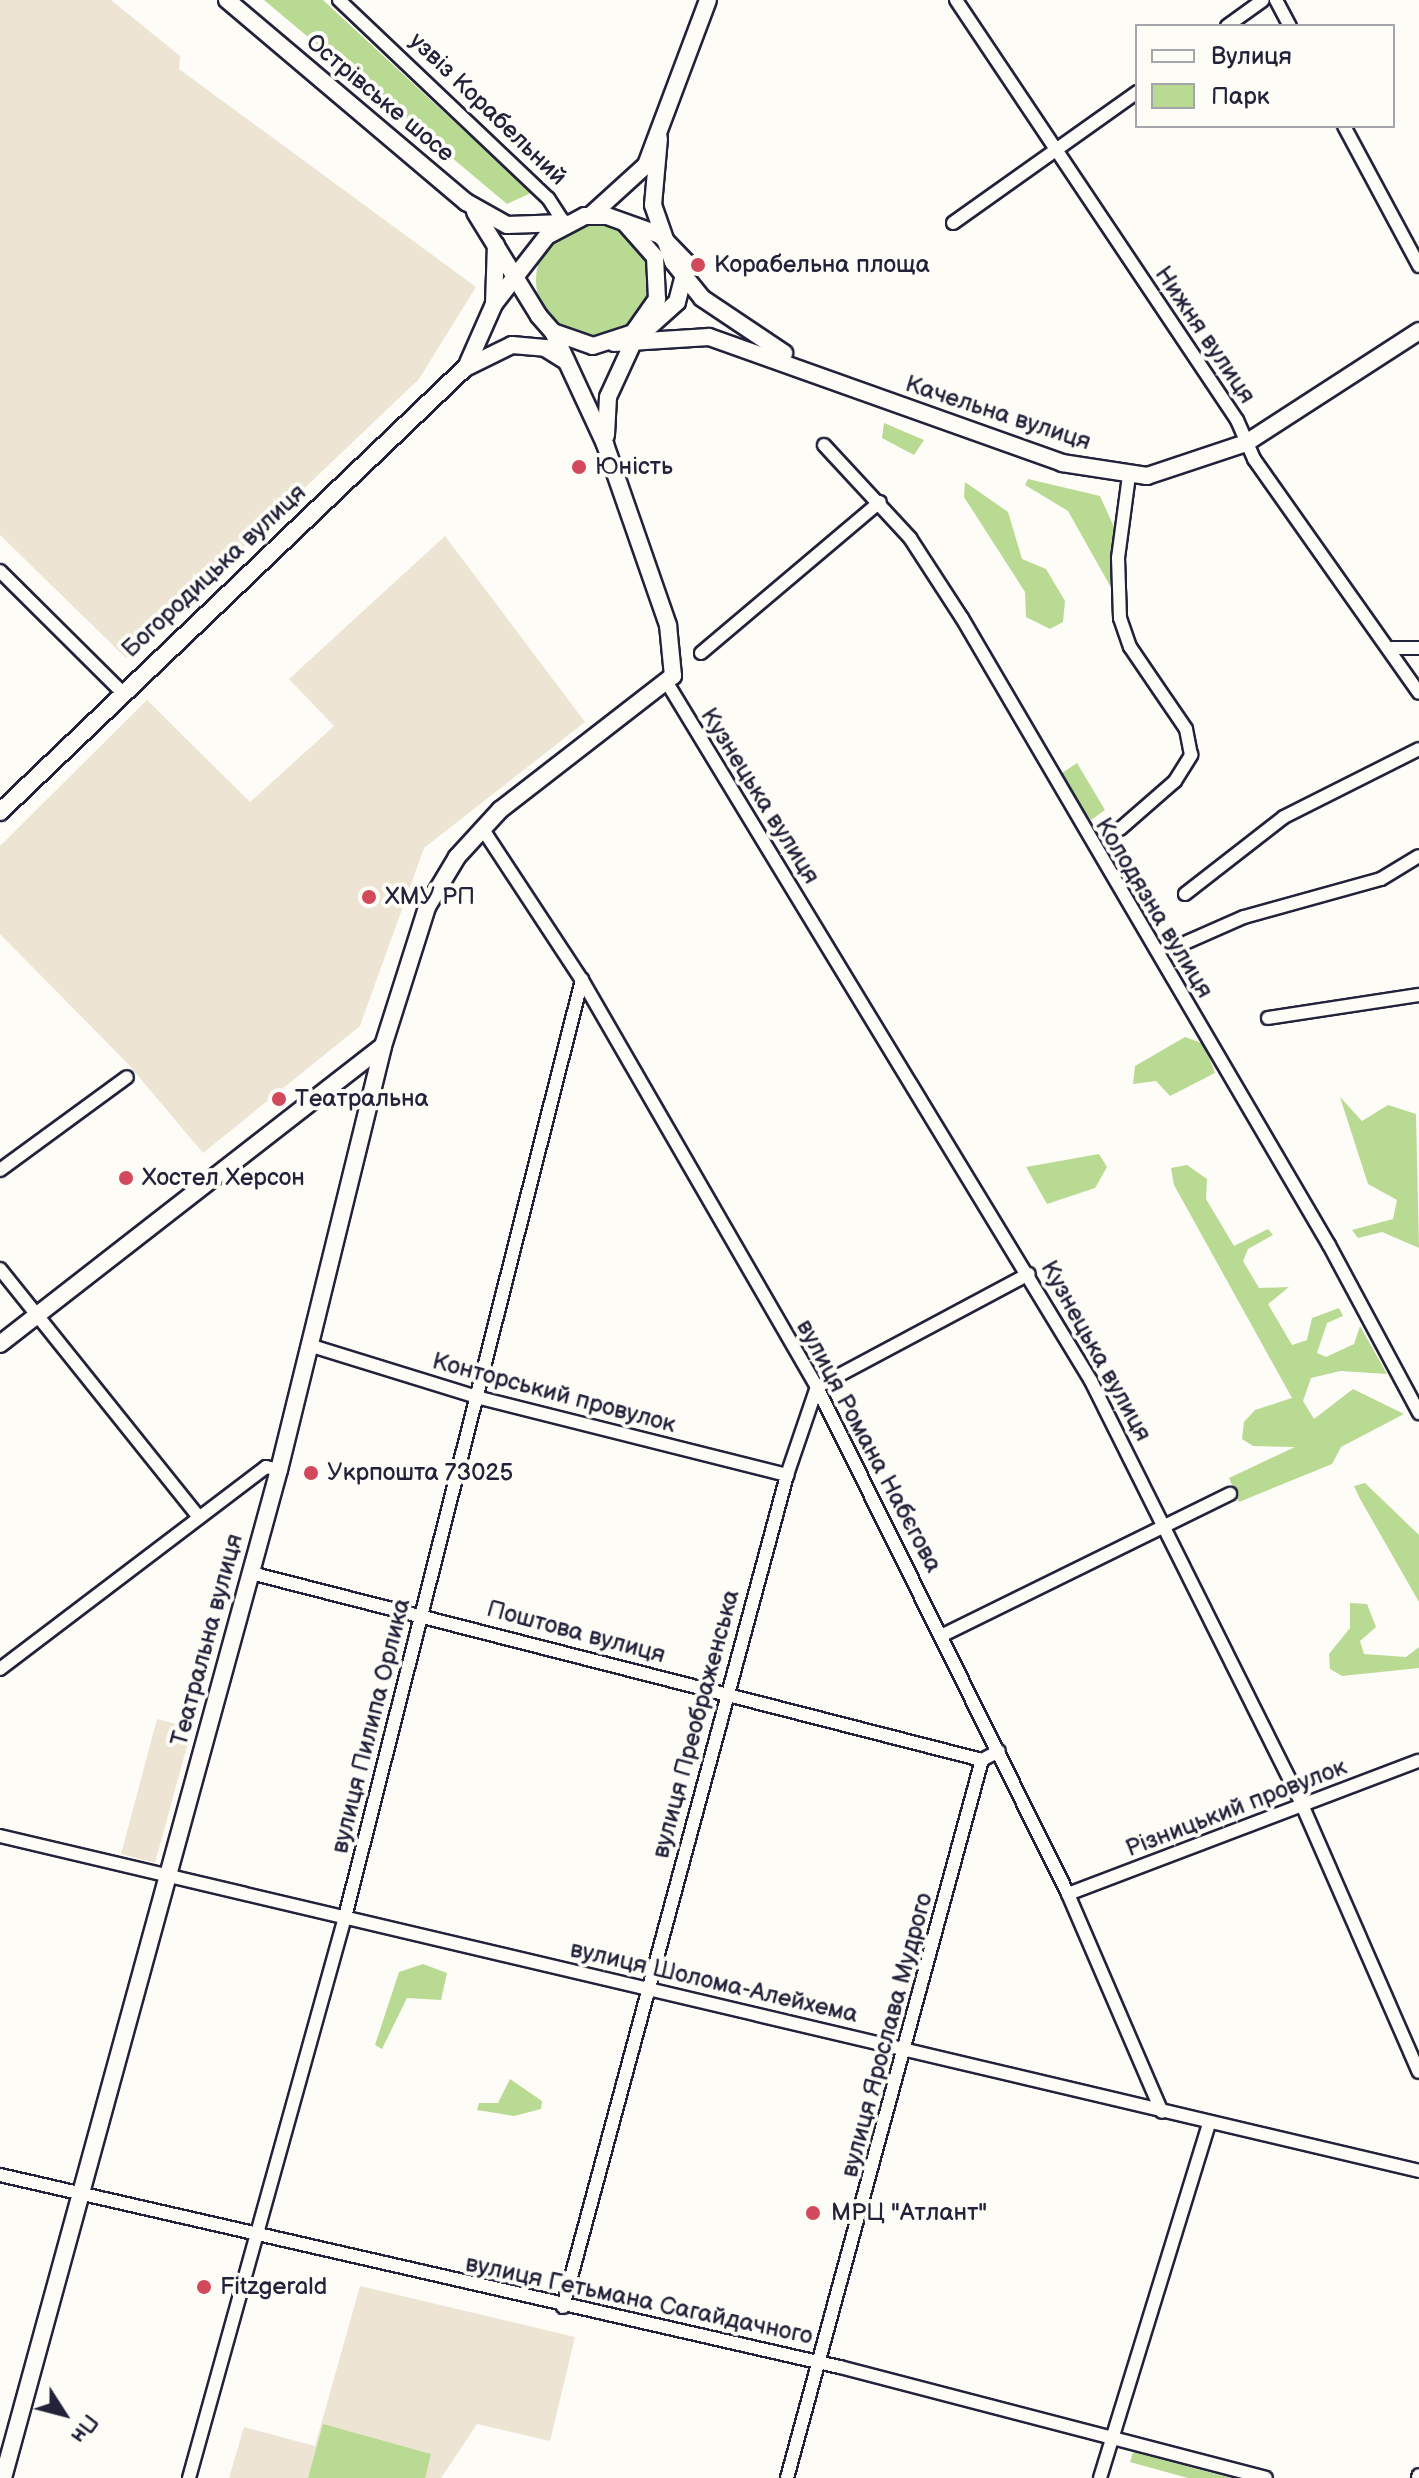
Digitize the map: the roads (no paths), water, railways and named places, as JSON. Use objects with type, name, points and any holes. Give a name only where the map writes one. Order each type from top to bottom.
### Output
[{"type":"street","name":"Острівське шосе","points":[[227,0],[466,202],[518,227],[564,223]]},
{"type":"street","name":"узвіз Корабельний","points":[[339,0],[548,198],[564,223]]},
{"type":"street","points":[[669,686],[675,666],[668,625],[605,444],[569,363],[531,297],[534,254],[564,223],[590,216],[636,180],[659,138],[708,0]]},
{"type":"street","name":"Нижня вулиця","points":[[956,0],[1246,443],[1392,648],[1419,693]]},
{"type":"street","points":[[1230,24],[1263,0]]},
{"type":"street","points":[[1276,0],[1289,24]]},
{"type":"street","points":[[953,223],[1135,93]]},
{"type":"street","points":[[1345,128],[1419,266]]},
{"type":"street","points":[[605,444],[605,412],[619,367],[647,318],[660,278],[661,247],[652,187],[659,138]]},
{"type":"street","name":"Острівське шосе","points":[[466,202],[531,297]]},
{"type":"street","points":[[590,216],[625,223],[687,263],[688,280],[667,315],[633,340]]},
{"type":"street","name":"Богородицька вулиця","points":[[494,304],[496,245]]},
{"type":"street","name":"Качельна вулиця","points":[[661,247],[688,280],[724,315],[815,372]]},
{"type":"street","name":"Богородицька вулиця","points":[[465,368],[494,304],[534,254]]},
{"type":"street","points":[[553,332],[572,342],[614,343],[647,318]]},
{"type":"street","name":"Качельна вулиця","points":[[614,343],[663,336],[709,337],[815,372],[1027,452],[1129,476],[1185,469],[1246,443],[1419,331]]},
{"type":"street","name":"Богородицька вулиця","points":[[0,812],[121,691],[465,368],[496,348],[553,332]]},
{"type":"street","points":[[619,367],[663,336]]},
{"type":"street","points":[[496,348],[532,345],[569,363]]},
{"type":"street","name":"Колодязна вулиця","points":[[824,445],[880,502],[962,618],[1321,1232],[1415,1398],[1419,1413]]},
{"type":"street","points":[[1120,829],[1175,781],[1191,755],[1186,729],[1130,647],[1120,618],[1118,558],[1129,476]]},
{"type":"street","points":[[701,653],[880,502]]},
{"type":"street","points":[[2,577],[121,691]]},
{"type":"street","points":[[1392,648],[1419,648]]},
{"type":"street","name":"Театральна вулиця","points":[[3,2478],[312,1346],[383,1046],[427,907],[482,828],[669,686]]},
{"type":"street","name":"Кузнецька вулиця","points":[[669,686],[1029,1274],[1164,1524],[1303,1807],[1419,2072]]},
{"type":"street","points":[[1185,894],[1284,817],[1419,749]]},
{"type":"street","name":"вулиця Романа Набєгова","points":[[482,828],[582,980],[817,1387],[943,1635],[1068,1894],[1162,2112]]},
{"type":"street","points":[[1187,942],[1244,917],[1381,879],[1419,856]]},
{"type":"street","name":"вулиця Пилипа Орлика","points":[[189,2478],[345,1917],[480,1398],[582,980]]},
{"type":"street","points":[[1268,1018],[1346,1000],[1419,995]]},
{"type":"street","points":[[0,1344],[383,1046]]},
{"type":"street","points":[[0,1170],[127,1077]]},
{"type":"street","points":[[0,1269],[198,1516]]},
{"type":"street","points":[[817,1387],[1029,1274]]},
{"type":"street","name":"Конторський провулок","points":[[312,1346],[480,1398],[787,1475]]},
{"type":"street","name":"вулиця Преображенська","points":[[563,2307],[645,1990],[787,1475],[817,1387]]},
{"type":"street","points":[[0,1668],[266,1467],[279,1470]]},
{"type":"street","points":[[943,1635],[1230,1494]]},
{"type":"street","name":"Поштова вулиця","points":[[251,1573],[982,1760]]},
{"type":"street","points":[[982,1760],[999,1751]]},
{"type":"street","name":"вулиця Ярослава Мудрого","points":[[787,2478],[907,2049],[982,1760]]},
{"type":"street","name":"Різницький провулок","points":[[1068,1894],[1419,1761]]},
{"type":"street","name":"вулиця Шолома-Алейхема","points":[[0,1836],[1419,2171]]},
{"type":"street","points":[[1100,2478],[1209,2123]]},
{"type":"street","name":"вулиця Гетьмана Сагайдачного","points":[[0,2175],[81,2191],[257,2237],[563,2307],[820,2362],[1114,2435],[1266,2478]]},
{"type":"place","name":"Корабельна площа","points":[[698,265]]},
{"type":"place","name":"Юність","points":[[579,467]]},
{"type":"place","name":"ХМУ РП","points":[[369,897]]},
{"type":"place","name":"Театральна","points":[[279,1099]]},
{"type":"place","name":"Хостел Херсон","points":[[126,1178]]},
{"type":"place","name":"Укрпошта 73025","points":[[311,1473]]},
{"type":"place","name":"МРЦ \"Атлант\"","points":[[813,2213]]},
{"type":"place","name":"Fitzgerald","points":[[204,2287]]}]
